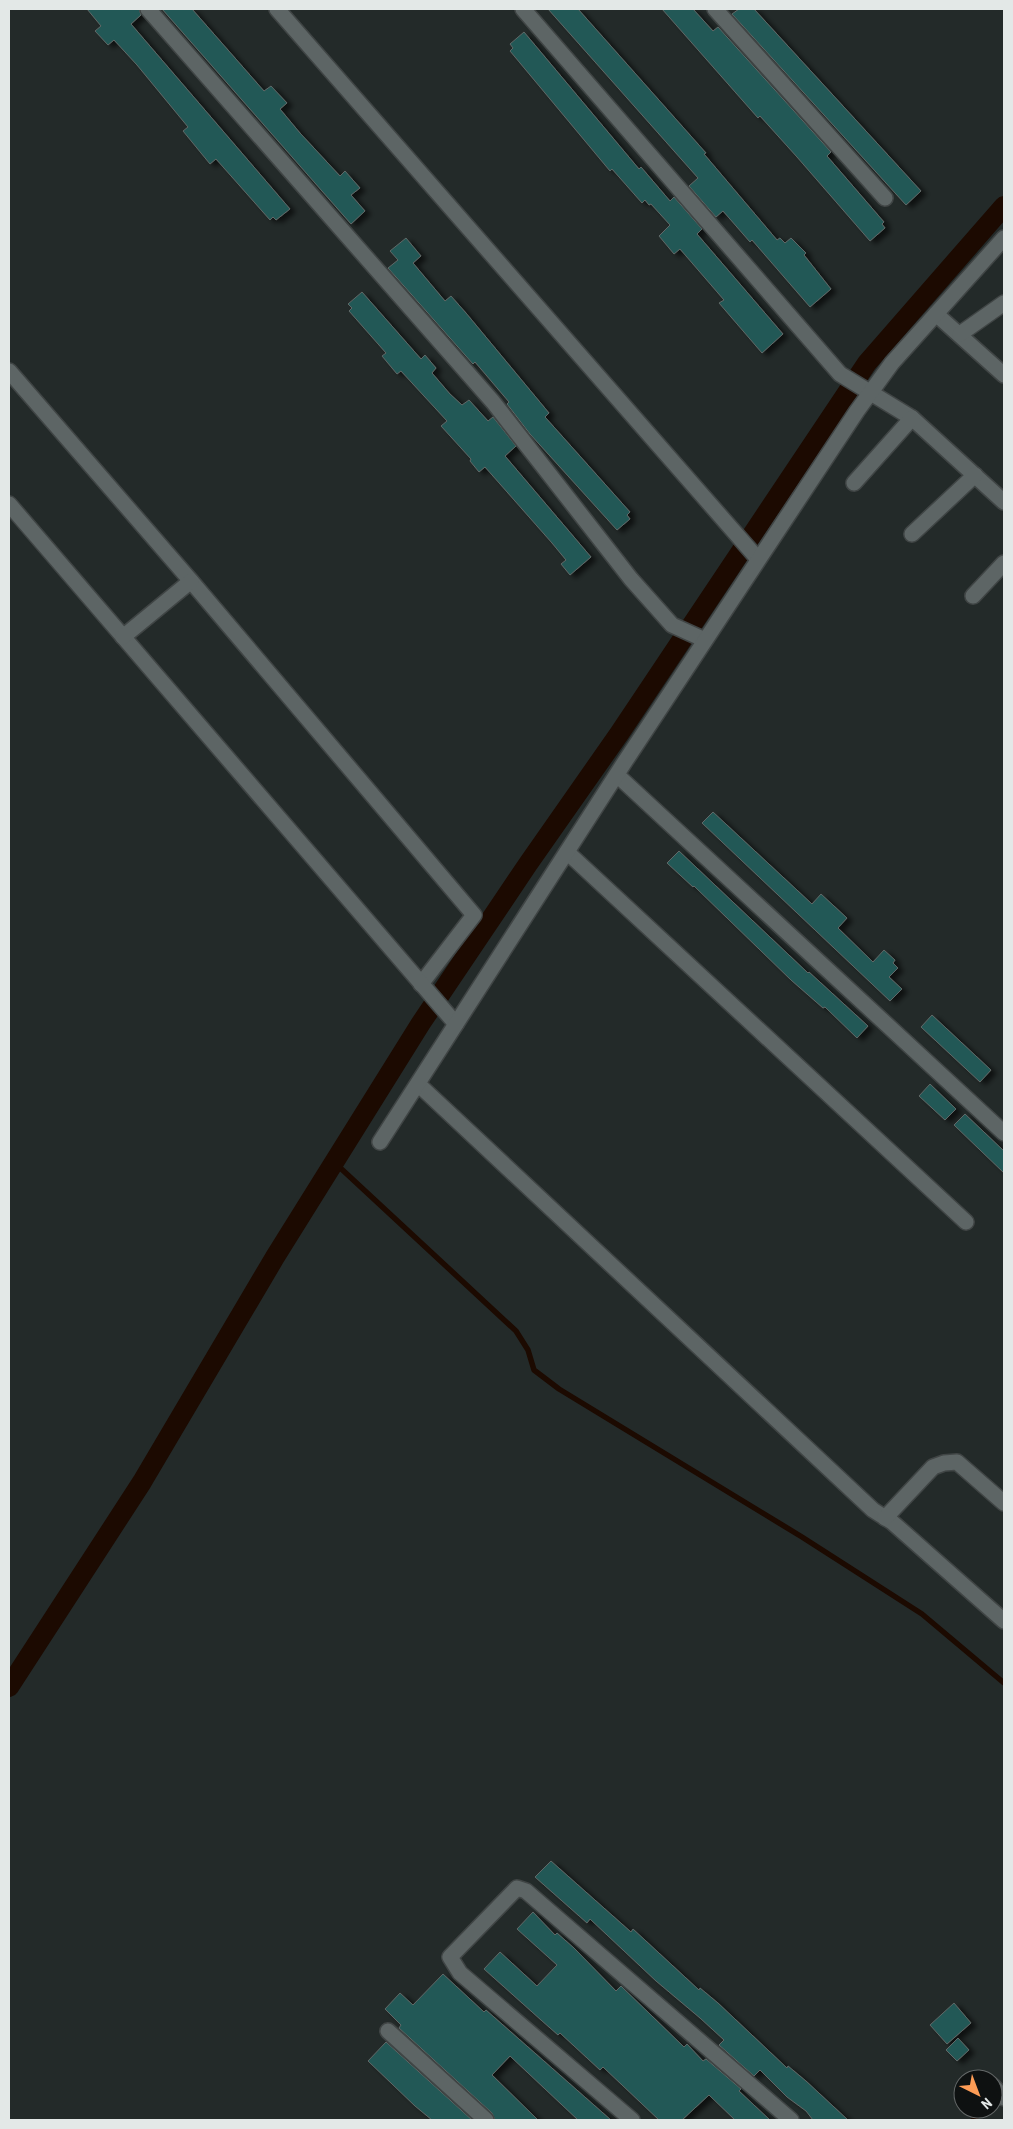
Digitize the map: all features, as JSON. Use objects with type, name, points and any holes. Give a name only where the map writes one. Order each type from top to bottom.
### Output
[{"type":"street","points":[[148,9],[492,402],[631,579],[672,625],[704,639]]},
{"type":"street","points":[[277,9],[757,559]]},
{"type":"street","points":[[523,9],[840,374],[912,418],[1004,502]]},
{"type":"street","points":[[715,9],[885,198]]},
{"type":"street","points":[[380,1142],[418,1084],[452,1020],[567,852],[704,639],[870,392],[892,363],[1004,238]]},
{"type":"street","points":[[960,334],[1004,303]]},
{"type":"street","points":[[936,314],[1004,375]]},
{"type":"street","points":[[9,371],[191,581],[474,915],[424,988]]},
{"type":"street","points":[[854,483],[912,418]]},
{"type":"street","points":[[912,534],[974,475]]},
{"type":"street","points":[[9,504],[452,1020]]},
{"type":"street","points":[[973,596],[1004,563]]},
{"type":"street","points":[[123,637],[191,581]]},
{"type":"street","points":[[617,775],[1004,1133]]},
{"type":"street","points":[[567,852],[966,1222]]},
{"type":"street","points":[[418,1084],[873,1510],[885,1518],[1004,1621]]},
{"type":"street","points":[[885,1518],[933,1467],[944,1463],[958,1462],[1004,1503]]},
{"type":"street","points":[[632,2120],[460,1974],[451,1961],[450,1957],[517,1888],[526,1891],[534,1897],[791,2120]]},
{"type":"street","points":[[388,2031],[486,2120]]},
{"type":"building","points":[[87,9],[139,9],[141,15],[131,24],[290,209],[276,220],[273,217],[270,220],[216,159],[210,164],[183,131],[188,127],[137,65],[114,40],[108,45],[95,31],[101,26]]},
{"type":"building","points":[[162,9],[192,9],[264,91],[271,86],[287,103],[280,109],[300,133],[340,176],[345,171],[360,188],[351,195],[365,211],[351,224]]},
{"type":"building","points":[[548,9],[578,9],[706,153],[704,154],[777,240],[780,238],[785,243],[791,238],[806,253],[804,255],[831,289],[810,307],[752,240],[750,242],[723,211],[716,217],[689,186],[698,178]]},
{"type":"building","points":[[662,9],[693,9],[713,31],[718,27],[831,152],[827,156],[884,222],[882,224],[885,228],[870,241],[797,157],[760,116],[758,118]]},
{"type":"building","points":[[739,9],[754,9],[921,191],[906,205],[732,14]]},
{"type":"building","points":[[524,32],[639,169],[641,167],[670,201],[674,197],[702,229],[697,234],[783,334],[762,353],[719,303],[724,300],[680,249],[674,254],[659,236],[670,225],[651,204],[649,205],[645,200],[642,203],[612,169],[610,171],[510,51],[513,48],[510,44]]},
{"type":"building","points":[[406,238],[421,256],[413,263],[445,301],[451,296],[466,313],[549,413],[545,417],[630,512],[627,515],[630,519],[617,530],[530,434],[507,404],[509,402],[475,362],[473,364],[388,268],[398,260],[390,251]]},
{"type":"building","points":[[362,292],[421,359],[425,355],[436,368],[432,373],[450,394],[462,405],[469,400],[488,421],[493,417],[516,446],[505,456],[591,557],[570,575],[561,564],[566,560],[552,543],[485,467],[479,472],[470,461],[471,459],[441,426],[447,421],[401,371],[397,374],[382,356],[386,353],[349,311],[352,308],[348,304]]},
{"type":"building","points":[[713,812],[812,904],[821,894],[847,918],[838,928],[873,962],[884,950],[895,960],[893,963],[898,968],[889,977],[902,989],[890,1001],[702,823]]},
{"type":"building","points":[[679,851],[808,973],[868,1026],[857,1038],[825,1007],[823,1008],[791,980],[694,886],[667,863]]},
{"type":"building","points":[[932,1015],[991,1070],[980,1082],[921,1027]]},
{"type":"building","points":[[930,1084],[956,1109],[945,1120],[919,1096]]},
{"type":"building","points":[[965,1114],[1004,1151],[1004,1173],[954,1125]]},
{"type":"building","points":[[551,1861],[631,1932],[633,1929],[699,1990],[700,1988],[718,2003],[787,2068],[788,2066],[806,2081],[848,2120],[813,2120],[806,2111],[787,2097],[760,2070],[754,2076],[719,2045],[724,2040],[700,2018],[656,1981],[590,1919],[587,1923],[535,1877]]},
{"type":"building","points":[[533,1912],[555,1935],[557,1933],[574,1948],[616,1991],[621,1986],[684,2047],[687,2044],[703,2061],[706,2059],[741,2089],[739,2091],[770,2120],[735,2120],[709,2095],[682,2120],[659,2120],[603,2067],[600,2070],[560,2033],[558,2035],[484,1969],[500,1952],[537,1986],[557,1965],[517,1929]]},
{"type":"building","points":[[443,1974],[484,2012],[486,2010],[611,2120],[578,2120],[510,2056],[492,2075],[538,2120],[495,2120],[492,2113],[399,2028],[401,2025],[385,2009],[400,1993],[413,2005]]},
{"type":"building","points":[[954,2003],[971,2023],[947,2044],[930,2025]]},
{"type":"building","points":[[958,2038],[969,2050],[957,2061],[946,2050]]},
{"type":"building","points":[[386,2042],[472,2120],[432,2120],[415,2106],[368,2061]]},
{"type":"waterway","points":[[9,1687],[142,1482],[275,1257],[421,1023],[528,864],[619,734],[867,363],[1004,206]]},
{"type":"waterway","points":[[335,1163],[516,1331],[528,1350],[534,1370],[559,1389],[802,1537],[922,1614],[1004,1683]]}]
